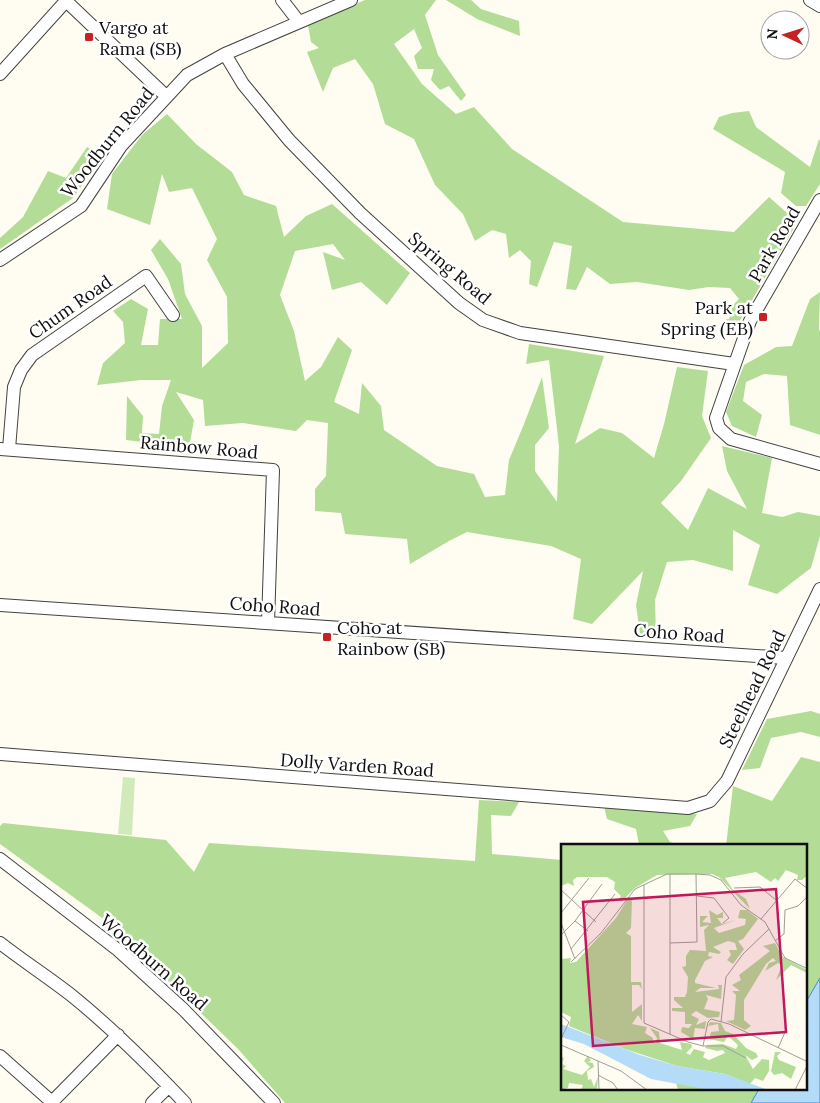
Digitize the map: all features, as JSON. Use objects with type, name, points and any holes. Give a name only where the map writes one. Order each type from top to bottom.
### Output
[{"type":"street","points":[[282,0],[299,22]]},
{"type":"street","name":"Woodburn Road","points":[[0,260],[81,206],[121,146],[187,75],[225,54],[351,0]]},
{"type":"street","points":[[810,0],[820,6]]},
{"type":"street","points":[[0,74],[66,1],[166,96]]},
{"type":"street","name":"Spring Road","points":[[225,54],[242,84],[289,140],[347,200],[459,303],[484,320],[520,333],[734,364]]},
{"type":"street","name":"Park Road","points":[[820,200],[750,321],[716,418],[719,428],[731,439],[820,464]]},
{"type":"street","name":"Chum Road","points":[[4,449],[14,387],[21,370],[32,355],[146,276],[173,315]]},
{"type":"street","name":"Rainbow Road","points":[[4,449],[273,470],[268,623]]},
{"type":"street","name":"Steelhead Road","points":[[710,801],[727,781],[820,589]]},
{"type":"street","name":"Coho Road","points":[[0,605],[786,658]]},
{"type":"street","name":"Dolly Varden Road","points":[[0,754],[688,808],[710,801]]},
{"type":"street","name":"Woodburn Road","points":[[0,859],[118,950],[183,1008],[274,1103]]},
{"type":"street","points":[[0,943],[23,962],[70,995],[118,1036],[185,1103]]},
{"type":"street","points":[[0,1056],[52,1103],[118,1036]]},
{"type":"street","points":[[152,1103],[169,1086]]},
{"type":"green space","points":[[365,0],[436,0],[425,15],[438,55],[466,95],[461,101],[449,86],[440,90],[431,80],[434,69],[418,69],[414,56],[422,48],[414,29],[394,44],[422,84],[456,114],[474,107],[512,149],[623,222],[734,232],[769,197],[795,220],[793,230],[732,334],[723,320],[729,319],[733,305],[739,299],[730,288],[709,287],[689,290],[637,282],[610,284],[587,267],[576,290],[566,289],[572,246],[554,242],[537,287],[529,284],[531,261],[520,250],[509,258],[506,234],[492,230],[475,241],[463,214],[435,185],[414,139],[385,124],[373,84],[355,59],[333,68],[323,92],[307,52],[319,48],[311,42],[308,25]]},
{"type":"green space","points":[[446,0],[471,0],[481,9],[519,21],[520,36],[477,19]]},
{"type":"green space","points":[[749,111],[756,127],[810,167],[819,139],[820,184],[806,206],[796,206],[781,193],[785,172],[713,129],[719,117]]},
{"type":"green space","points":[[167,114],[196,144],[232,172],[244,195],[276,206],[284,237],[306,216],[332,204],[410,273],[387,305],[361,282],[332,290],[323,252],[345,260],[333,244],[295,251],[280,295],[294,331],[305,381],[321,367],[338,337],[352,350],[334,402],[359,414],[362,383],[381,406],[384,430],[437,466],[474,474],[485,497],[505,495],[509,460],[542,377],[549,428],[535,445],[535,471],[557,502],[559,446],[549,360],[526,364],[529,344],[604,356],[575,444],[600,428],[622,433],[654,458],[677,367],[708,371],[702,416],[711,438],[681,481],[661,503],[688,530],[708,488],[747,509],[727,471],[722,446],[772,458],[762,513],[782,517],[798,512],[820,516],[820,536],[811,568],[777,594],[748,585],[760,545],[733,530],[733,571],[693,560],[667,562],[655,600],[656,636],[640,634],[636,605],[643,571],[592,624],[573,619],[581,559],[551,546],[467,532],[410,564],[407,539],[345,534],[341,513],[315,511],[315,489],[326,476],[328,423],[307,420],[296,431],[243,423],[205,426],[203,400],[176,392],[194,420],[189,448],[126,440],[127,396],[143,416],[142,433],[159,434],[162,406],[171,380],[141,380],[97,385],[103,363],[125,343],[123,322],[113,311],[131,299],[148,309],[141,345],[158,345],[160,319],[182,319],[168,279],[151,250],[160,239],[181,264],[185,294],[202,326],[202,368],[228,343],[227,297],[207,260],[217,239],[192,188],[169,192],[162,174],[150,225],[107,209],[112,174],[142,135]]},
{"type":"green space","points":[[87,147],[104,155],[73,198],[0,249],[0,238],[23,217],[48,171],[66,178]]},
{"type":"green space","points":[[820,292],[820,435],[790,425],[787,376],[764,374],[746,382],[743,401],[762,415],[756,437],[732,426],[726,412],[744,365],[776,347],[792,346],[810,299]]},
{"type":"green space","points":[[811,711],[820,714],[820,737],[801,732],[771,738],[760,768],[742,770],[767,719]]},
{"type":"green space","points":[[801,757],[820,762],[820,978],[808,999],[808,844],[726,844],[733,786],[772,801]]},
{"type":"green space","points":[[123,777],[135,778],[132,835],[118,834]]},
{"type":"green space","points":[[479,800],[519,802],[511,816],[491,815],[492,854],[561,860],[561,1090],[758,1090],[751,1103],[285,1103],[239,1050],[105,920],[0,844],[0,826],[3,823],[166,840],[194,872],[209,843],[475,861]]},
{"type":"green space","points":[[604,806],[697,814],[690,826],[663,831],[670,842],[675,844],[639,844],[636,829],[607,819]]},
{"type":"water","points":[[820,978],[820,1103],[751,1103],[758,1090],[808,1090],[808,999]]},
{"type":"place","name":"Vargo at Rama (SB)","points":[[89,37]]},
{"type":"place","name":"Park at Spring (EB)","points":[[763,317]]},
{"type":"place","name":"Coho at Rainbow (SB)","points":[[327,637]]}]
